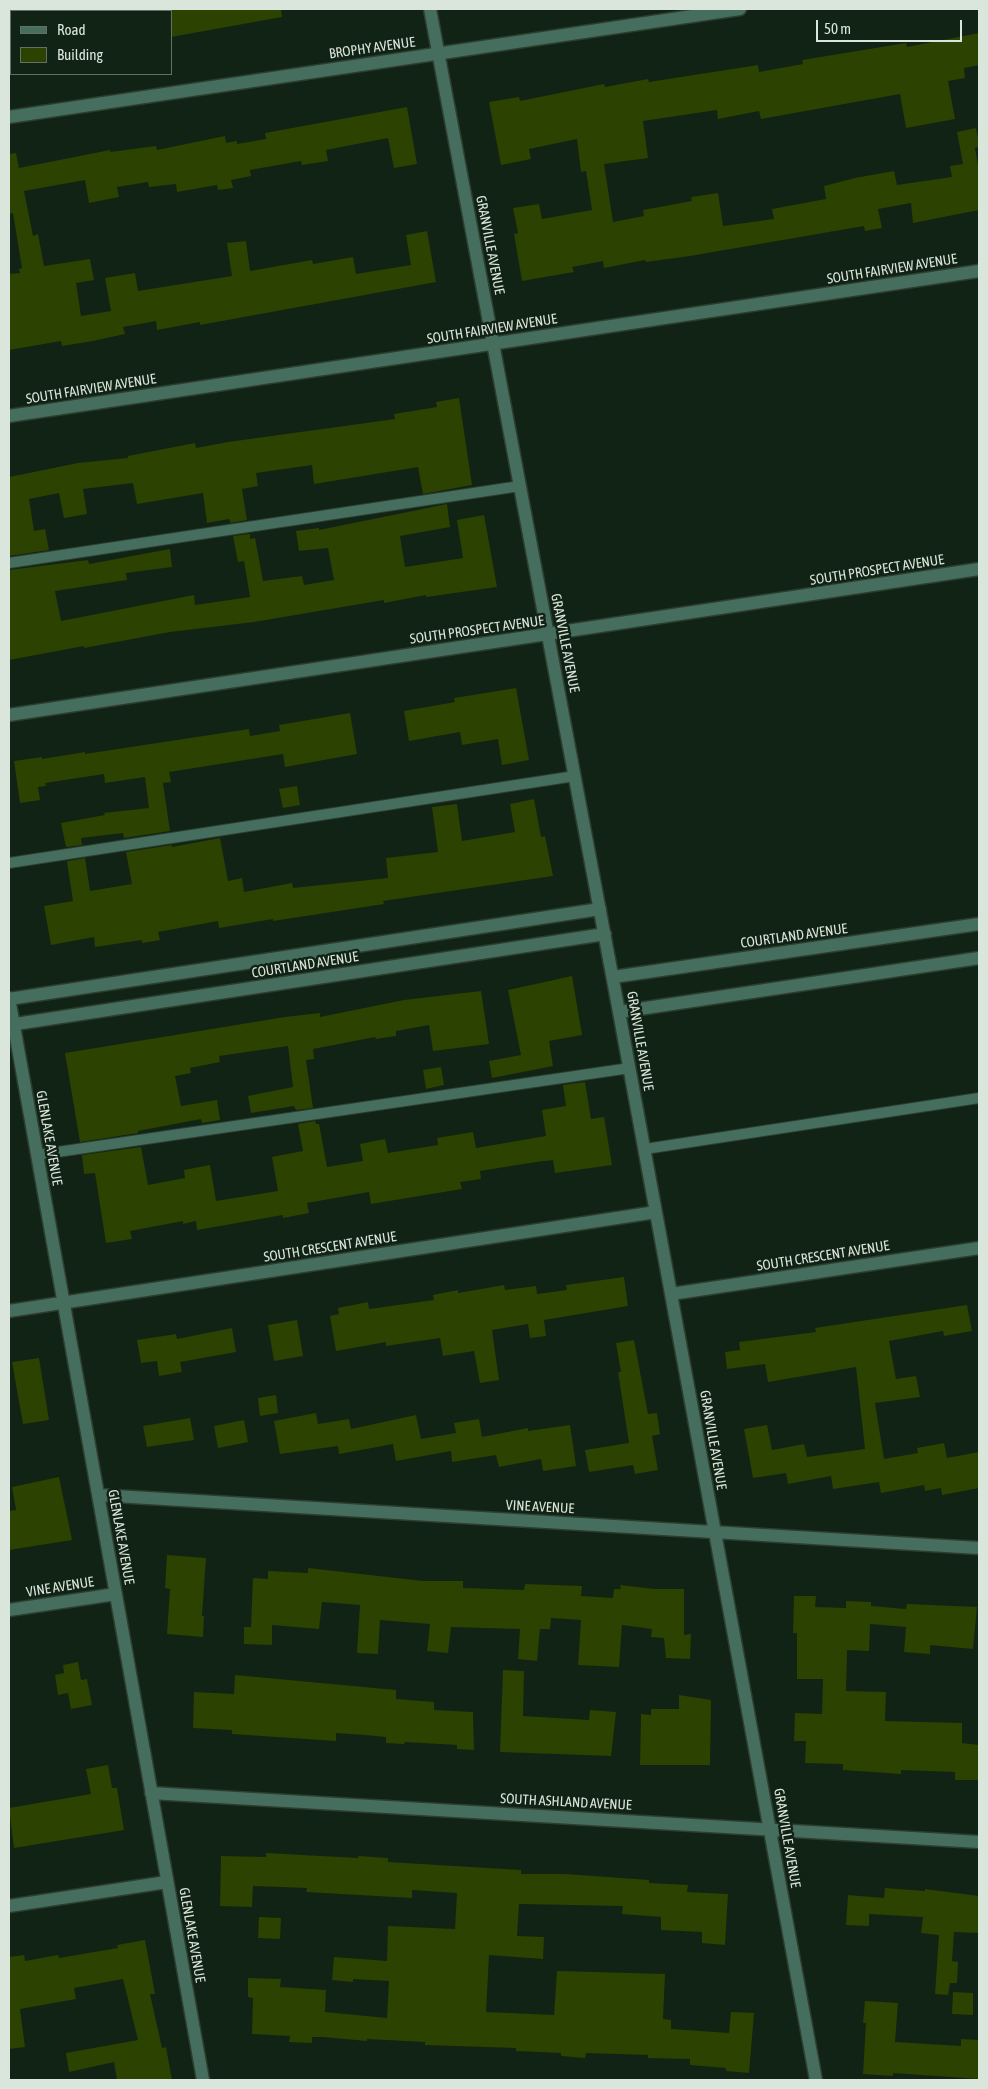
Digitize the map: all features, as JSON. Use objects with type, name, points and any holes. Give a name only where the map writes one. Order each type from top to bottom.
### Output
[{"type":"street","name":"GRANVILLE AVENUE","points":[[430,9],[630,1068],[816,2080]]},
{"type":"street","name":"BROPHY AVENUE","points":[[9,117],[740,9]]},
{"type":"street","name":"SOUTH FAIRVIEW AVENUE","points":[[9,416],[979,271]]},
{"type":"street","name":"SOUTH PROSPECT AVENUE","points":[[9,715],[979,569]]},
{"type":"street","name":"COURTLAND AVENUE","points":[[9,998],[600,909]]},
{"type":"street","name":"COURTLAND AVENUE","points":[[613,978],[979,924]]},
{"type":"street","name":"COURTLAND AVENUE","points":[[11,1025],[605,934]]},
{"type":"street","points":[[619,1012],[979,958]]},
{"type":"street","name":"GLENLAKE AVENUE","points":[[9,998],[11,1025],[37,1155],[203,2080]]},
{"type":"street","name":"SOUTH CRESCENT AVENUE","points":[[9,1311],[656,1212]]},
{"type":"street","name":"SOUTH CRESCENT AVENUE","points":[[671,1294],[979,1248]]},
{"type":"street","name":"VINE AVENUE","points":[[98,1495],[979,1548]]},
{"type":"street","name":"VINE AVENUE","points":[[9,1610],[116,1594]]},
{"type":"street","name":"SOUTH ASHLAND AVENUE","points":[[151,1793],[979,1842]]},
{"type":"street","points":[[9,1906],[167,1882]]},
{"type":"lane","points":[[9,563],[520,486]]},
{"type":"lane","points":[[9,863],[575,776]]},
{"type":"lane","points":[[37,1155],[630,1068]]},
{"type":"lane","points":[[645,1149],[979,1098]]},
{"type":"building","points":[[281,9],[282,17],[172,37],[171,10]]},
{"type":"building","points":[[979,33],[979,65],[964,68],[965,78],[948,81],[955,119],[906,128],[900,94],[761,119],[759,111],[718,119],[717,110],[643,121],[648,158],[604,164],[613,222],[644,216],[643,210],[692,201],[691,197],[718,193],[723,226],[774,219],[772,209],[826,199],[824,186],[855,178],[894,171],[897,185],[952,177],[950,166],[963,164],[957,132],[976,128],[979,143],[979,147],[975,148],[979,171],[979,210],[913,223],[911,203],[878,209],[882,228],[865,231],[864,226],[690,256],[646,262],[645,260],[604,268],[603,261],[572,267],[574,272],[522,281],[514,234],[518,233],[513,208],[539,204],[542,219],[592,210],[586,171],[581,172],[577,139],[529,149],[531,159],[501,165],[489,102],[519,97],[520,101],[604,84],[605,87],[648,79],[649,82],[758,65],[759,72],[803,64],[802,60],[906,43],[907,47]]},
{"type":"building","points":[[407,107],[417,164],[394,168],[388,138],[326,150],[328,161],[302,165],[301,161],[250,170],[251,176],[231,180],[233,188],[218,190],[217,185],[177,192],[176,184],[149,187],[148,182],[117,187],[119,197],[89,203],[85,180],[24,191],[33,236],[38,234],[44,266],[90,259],[94,280],[76,283],[81,316],[111,311],[105,278],[135,273],[138,291],[232,276],[227,243],[246,241],[250,271],[312,260],[313,264],[353,257],[356,274],[411,265],[406,235],[427,231],[436,282],[200,325],[200,322],[157,330],[156,321],[123,327],[125,334],[93,341],[62,346],[61,341],[9,350],[9,274],[20,273],[19,269],[22,268],[13,213],[9,214],[9,154],[16,153],[19,168],[110,150],[110,152],[156,146],[157,150],[225,136],[226,143],[237,141],[237,144],[266,139],[265,133]]},
{"type":"building","points":[[459,398],[472,485],[423,494],[418,467],[314,484],[312,465],[256,473],[258,486],[242,489],[247,520],[231,523],[229,519],[207,523],[203,493],[137,504],[133,483],[83,489],[87,514],[64,518],[59,493],[29,499],[34,531],[45,529],[49,550],[9,556],[9,477],[78,463],[128,458],[128,456],[195,443],[196,448],[395,419],[394,414],[437,407],[436,402]]},
{"type":"building","points":[[447,504],[450,527],[400,536],[405,567],[463,558],[457,520],[484,515],[497,587],[426,597],[426,595],[384,603],[384,600],[254,622],[170,632],[9,660],[9,570],[88,560],[89,564],[170,549],[172,567],[126,573],[127,580],[55,591],[61,621],[194,595],[195,605],[250,597],[244,561],[238,562],[233,536],[250,534],[250,539],[255,538],[263,581],[302,576],[304,585],[334,580],[328,548],[299,551],[296,531],[319,528],[319,530]]},
{"type":"building","points":[[516,688],[529,760],[502,765],[498,739],[462,745],[460,732],[409,741],[404,711],[455,702],[454,698]]},
{"type":"building","points":[[350,713],[357,754],[285,767],[283,754],[169,772],[171,782],[163,783],[170,831],[124,838],[123,833],[81,838],[82,845],[66,847],[61,823],[105,815],[104,813],[149,808],[145,777],[105,783],[104,774],[45,783],[46,786],[38,787],[40,800],[20,803],[14,761],[42,757],[42,759],[85,752],[85,754],[249,729],[250,736],[280,731],[279,725]]},
{"type":"building","points":[[297,786],[300,805],[283,808],[279,789]]},
{"type":"building","points":[[534,799],[541,837],[545,836],[553,876],[383,901],[384,904],[273,921],[273,919],[219,928],[218,921],[158,932],[160,940],[142,943],[142,940],[95,947],[94,937],[51,945],[44,906],[73,901],[68,861],[85,858],[90,891],[132,884],[126,852],[172,845],[172,847],[220,838],[228,881],[242,878],[244,892],[292,883],[293,888],[388,878],[386,858],[438,852],[432,807],[457,804],[462,841],[515,832],[510,804]]},
{"type":"building","points":[[572,976],[582,1035],[549,1041],[553,1066],[492,1078],[489,1061],[521,1055],[508,990]]},
{"type":"building","points":[[481,991],[489,1044],[433,1051],[429,1025],[396,1031],[396,1036],[376,1039],[375,1037],[313,1049],[314,1059],[306,1060],[313,1108],[296,1110],[294,1106],[251,1113],[248,1096],[293,1087],[288,1046],[219,1056],[220,1062],[190,1068],[191,1073],[175,1076],[181,1106],[217,1100],[220,1120],[202,1123],[201,1119],[138,1131],[138,1133],[80,1142],[65,1053],[285,1017],[320,1013],[320,1017],[404,1000]]},
{"type":"building","points":[[441,1067],[444,1085],[426,1089],[423,1070]]},
{"type":"building","points":[[585,1082],[591,1119],[604,1117],[612,1165],[555,1173],[553,1160],[536,1162],[480,1171],[481,1179],[460,1182],[462,1189],[371,1204],[369,1192],[307,1203],[309,1213],[283,1218],[283,1215],[197,1230],[196,1221],[183,1224],[183,1221],[130,1231],[132,1239],[106,1243],[95,1173],[84,1174],[82,1155],[141,1147],[148,1185],[185,1178],[184,1170],[210,1165],[216,1201],[278,1191],[272,1157],[303,1151],[298,1124],[315,1121],[316,1124],[319,1124],[327,1167],[363,1161],[360,1144],[385,1139],[388,1153],[438,1145],[437,1138],[473,1132],[476,1148],[546,1136],[542,1110],[566,1106],[563,1085]]},
{"type":"building","points":[[624,1277],[628,1306],[544,1320],[546,1336],[530,1338],[528,1324],[492,1330],[499,1380],[480,1383],[474,1351],[443,1356],[440,1338],[386,1346],[386,1342],[336,1351],[330,1316],[339,1314],[338,1308],[368,1302],[369,1309],[434,1300],[433,1295],[458,1290],[458,1293],[504,1285],[505,1290],[536,1286],[537,1294],[567,1290],[566,1285]]},
{"type":"building","points":[[967,1305],[972,1331],[944,1336],[943,1331],[889,1341],[896,1379],[916,1376],[920,1397],[875,1403],[884,1459],[918,1453],[917,1448],[944,1443],[947,1458],[979,1452],[979,1488],[942,1495],[941,1488],[925,1491],[924,1485],[881,1493],[879,1482],[833,1489],[831,1476],[788,1484],[786,1473],[753,1478],[744,1429],[767,1425],[772,1450],[804,1444],[807,1457],[865,1449],[856,1367],[768,1382],[765,1364],[727,1369],[725,1352],[740,1350],[739,1342],[816,1332],[815,1328]]},
{"type":"building","points":[[297,1320],[303,1356],[274,1361],[268,1325]]},
{"type":"building","points":[[232,1328],[236,1352],[180,1362],[182,1372],[159,1376],[157,1361],[141,1363],[137,1340],[176,1334],[177,1339]]},
{"type":"building","points":[[634,1340],[648,1414],[657,1413],[660,1434],[652,1436],[658,1470],[635,1474],[633,1465],[589,1472],[585,1450],[629,1443],[618,1372],[621,1372],[616,1343]]},
{"type":"building","points":[[39,1358],[49,1420],[23,1424],[12,1362]]},
{"type":"building","points":[[276,1395],[278,1413],[260,1416],[258,1398]]},
{"type":"building","points":[[316,1413],[318,1424],[349,1419],[351,1429],[416,1415],[421,1439],[456,1433],[454,1423],[479,1419],[482,1437],[528,1428],[528,1431],[570,1425],[576,1466],[543,1471],[541,1459],[499,1467],[496,1455],[452,1462],[451,1451],[396,1461],[393,1444],[339,1454],[338,1446],[280,1454],[274,1421]]},
{"type":"building","points":[[190,1418],[194,1440],[147,1447],[143,1426]]},
{"type":"building","points":[[244,1420],[248,1442],[218,1448],[214,1426]]},
{"type":"building","points":[[59,1477],[72,1540],[9,1550],[9,1511],[16,1510],[12,1487]]},
{"type":"building","points":[[167,1555],[206,1558],[202,1616],[204,1616],[203,1637],[167,1634],[170,1589],[165,1588]]},
{"type":"building","points":[[308,1568],[423,1581],[463,1581],[463,1588],[524,1590],[525,1584],[582,1586],[581,1596],[613,1598],[614,1589],[621,1589],[620,1585],[654,1589],[684,1589],[684,1635],[691,1634],[690,1659],[666,1658],[664,1638],[651,1637],[652,1629],[622,1625],[619,1667],[578,1665],[581,1620],[551,1618],[550,1629],[540,1629],[537,1661],[518,1659],[520,1629],[451,1627],[448,1653],[427,1651],[430,1624],[380,1620],[378,1654],[357,1653],[360,1605],[322,1602],[319,1629],[272,1625],[272,1645],[244,1644],[244,1627],[251,1627],[253,1578],[268,1579],[268,1571],[308,1573]]},
{"type":"building","points":[[794,1596],[816,1596],[815,1607],[846,1608],[846,1601],[871,1602],[871,1606],[906,1609],[907,1604],[977,1607],[973,1649],[930,1645],[930,1654],[904,1652],[906,1627],[870,1624],[869,1651],[847,1650],[846,1691],[886,1692],[885,1721],[962,1723],[962,1743],[979,1745],[979,1780],[955,1780],[955,1772],[901,1770],[901,1774],[843,1770],[843,1764],[805,1763],[806,1741],[794,1741],[795,1713],[822,1714],[823,1679],[797,1679],[797,1633],[793,1633]]},
{"type":"building","points":[[78,1662],[81,1680],[87,1679],[92,1705],[71,1709],[68,1693],[58,1695],[55,1675],[64,1673],[63,1665]]},
{"type":"building","points":[[503,1670],[524,1671],[523,1716],[589,1720],[590,1710],[616,1712],[611,1756],[500,1752]]},
{"type":"building","points":[[235,1675],[396,1690],[396,1699],[434,1702],[434,1710],[473,1712],[474,1750],[457,1749],[457,1745],[405,1742],[404,1744],[386,1743],[386,1737],[365,1735],[336,1733],[336,1741],[232,1734],[232,1730],[193,1728],[194,1692],[234,1694]]},
{"type":"building","points":[[679,1695],[711,1700],[710,1765],[640,1765],[641,1714],[651,1715],[651,1709],[679,1709]]},
{"type":"building","points":[[108,1765],[112,1788],[117,1788],[124,1830],[14,1848],[9,1808],[91,1794],[86,1769]]},
{"type":"building","points":[[266,1853],[388,1858],[388,1862],[521,1870],[521,1874],[565,1874],[649,1880],[649,1883],[688,1885],[687,1892],[728,1894],[725,1945],[702,1943],[702,1932],[661,1930],[661,1917],[622,1914],[623,1906],[519,1904],[517,1936],[544,1937],[543,1959],[489,1955],[486,2012],[554,2015],[557,1971],[665,1974],[663,2019],[671,2020],[671,2029],[729,2033],[731,2012],[754,2013],[749,2073],[726,2071],[726,2068],[690,2065],[690,2059],[648,2058],[648,2055],[586,2053],[585,2058],[561,2056],[561,2053],[516,2051],[516,2048],[425,2045],[425,2042],[367,2039],[367,2041],[312,2037],[312,2043],[289,2042],[290,2036],[252,2034],[253,1998],[248,1997],[248,1978],[281,1979],[280,1987],[326,1990],[325,2012],[387,2018],[389,1981],[353,1979],[353,1982],[332,1980],[334,1957],[387,1961],[388,1926],[455,1929],[457,1893],[412,1890],[412,1898],[306,1892],[307,1888],[253,1886],[252,1907],[220,1906],[221,1856],[266,1857]]},
{"type":"building","points":[[885,1888],[925,1891],[925,1889],[979,1896],[979,1933],[954,1932],[952,1961],[958,1962],[957,1983],[950,1983],[948,1995],[935,1994],[939,1935],[921,1933],[923,1917],[869,1914],[869,1926],[846,1925],[848,1895],[884,1898]]},
{"type":"building","points":[[259,1917],[281,1918],[280,1939],[258,1938]]},
{"type":"building","points":[[145,1940],[155,1994],[150,1994],[162,2048],[166,2047],[172,2080],[117,2080],[114,2062],[69,2072],[66,2053],[138,2040],[123,1979],[74,1988],[76,1999],[20,2009],[25,2047],[9,2049],[9,1957],[24,1955],[25,1961],[58,1955],[59,1958],[118,1948],[117,1945]]},
{"type":"building","points":[[953,1992],[973,1993],[973,2015],[952,2014]]},
{"type":"building","points":[[865,2001],[898,2003],[895,2042],[961,2046],[961,2039],[979,2040],[979,2079],[893,2073],[893,2076],[863,2074],[866,2023],[863,2023]]}]
